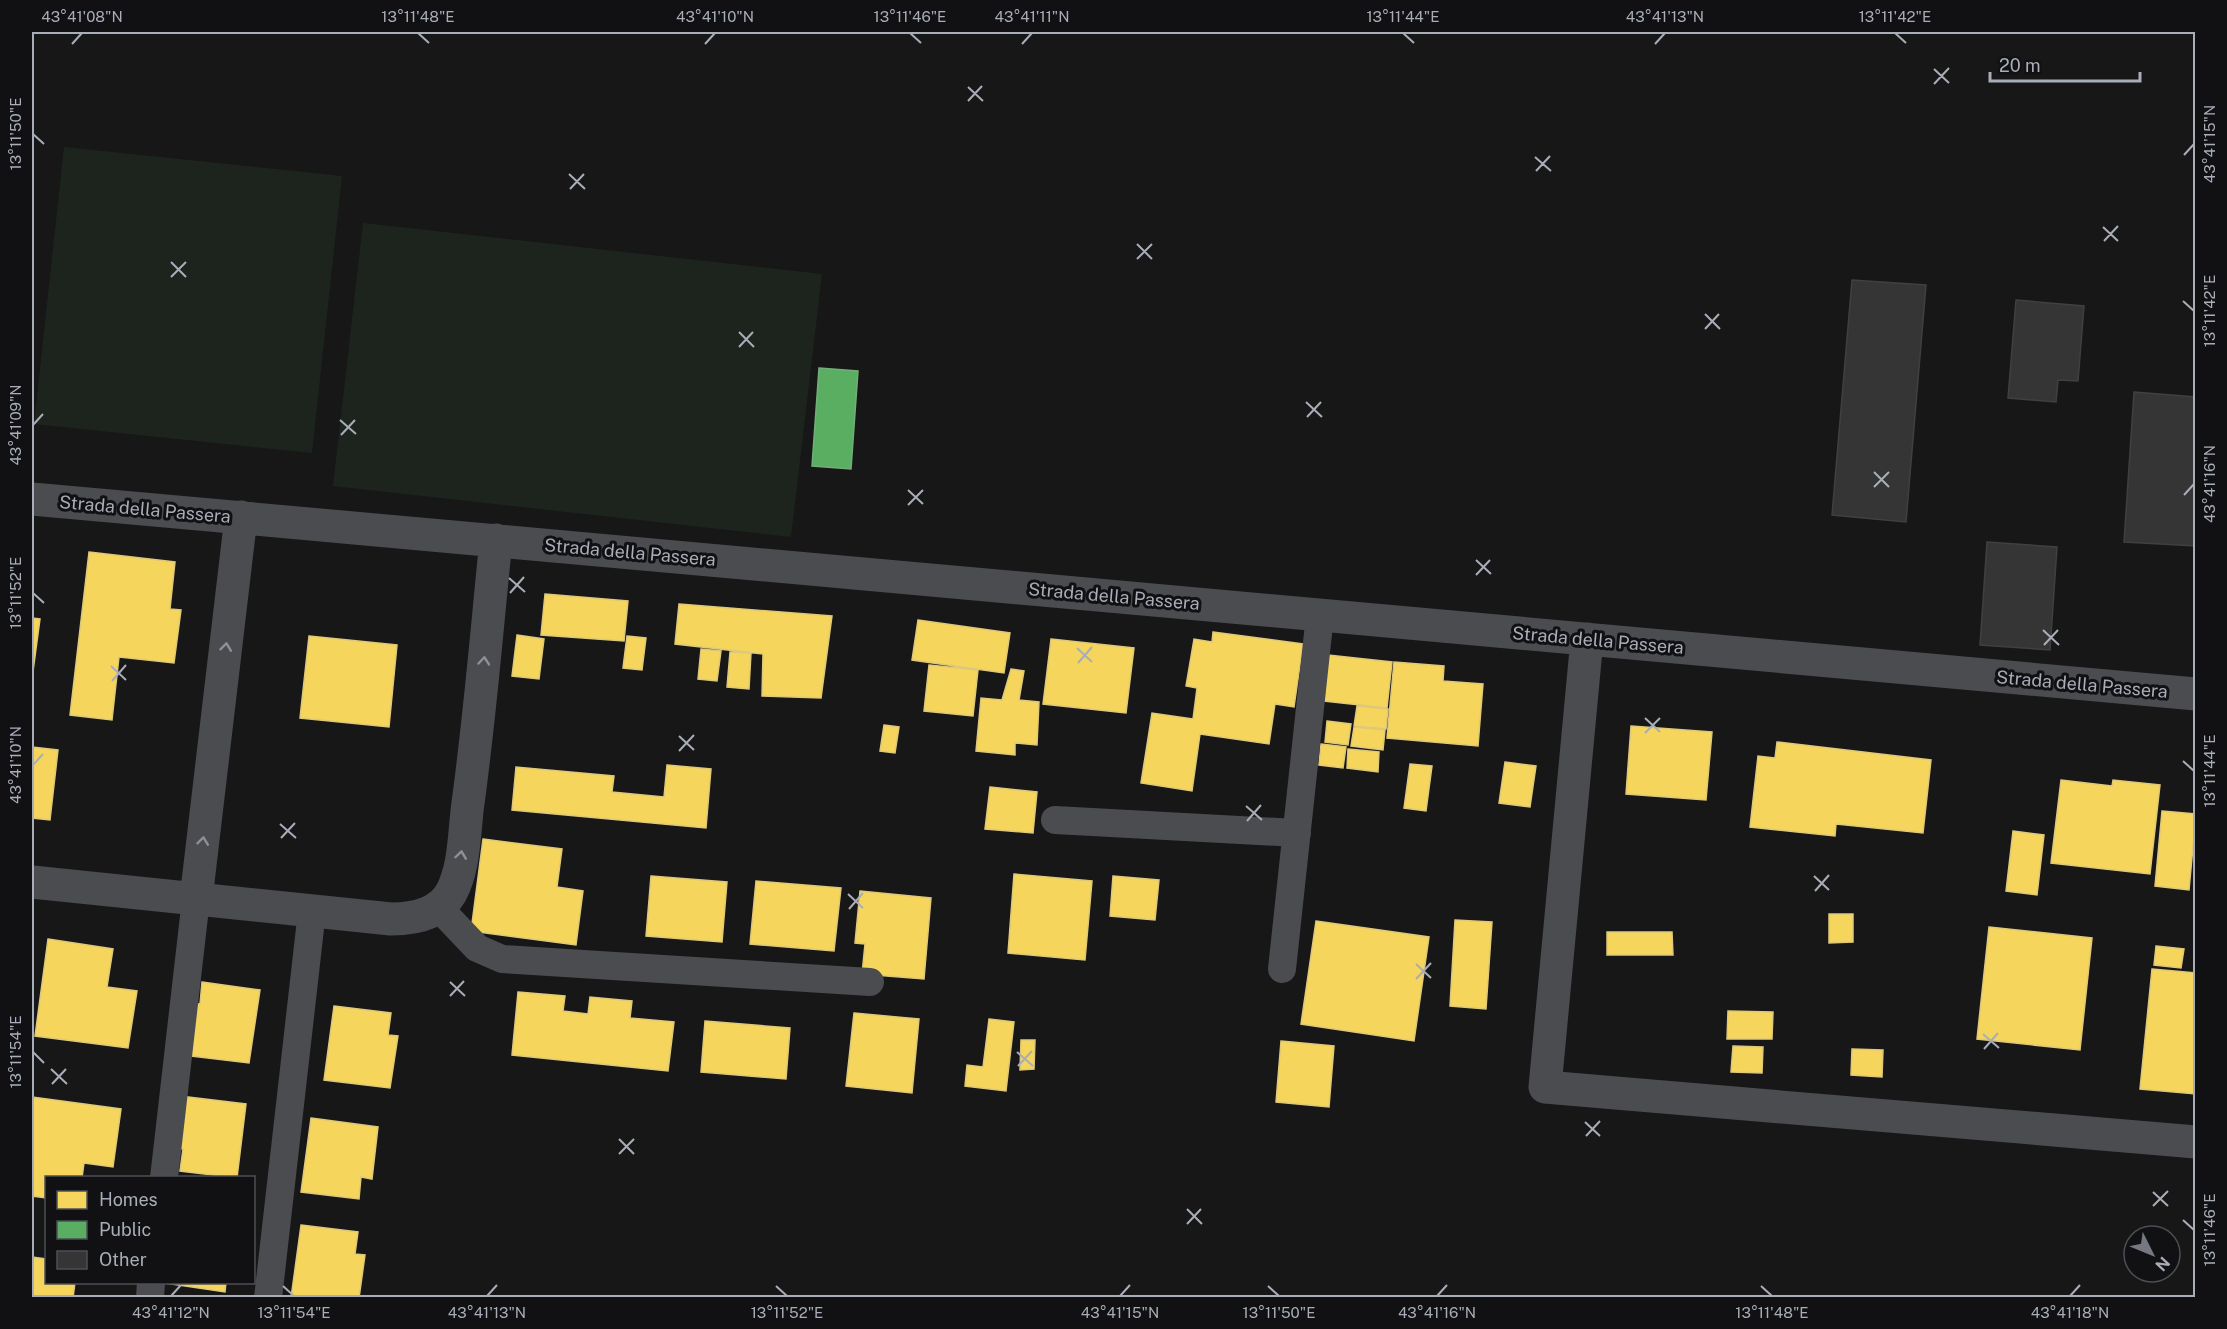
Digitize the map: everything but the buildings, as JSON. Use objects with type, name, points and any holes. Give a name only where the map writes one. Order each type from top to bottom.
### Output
[{"type":"street","name":"Strada della Passera","points":[[32,499],[2196,694]]},
{"type":"street","points":[[196,899],[241,518]]},
{"type":"street","points":[[32,882],[407,919],[425,915],[438,907],[450,894],[459,866],[476,739],[495,540]]},
{"type":"street","points":[[1587,639],[1545,1087],[2196,1142]]},
{"type":"lane","points":[[1282,969],[1320,615]]},
{"type":"lane","points":[[1055,820],[1297,833]]},
{"type":"lane","points":[[164,1176],[196,899]]},
{"type":"lane","points":[[438,907],[477,948],[502,959],[870,982]]},
{"type":"lane","points":[[267,1298],[312,911]]},
{"type":"shaded area","points":[[64,147],[342,176],[312,453],[34,424]]},
{"type":"shaded area","points":[[363,223],[822,274],[791,537],[333,486]]}]
